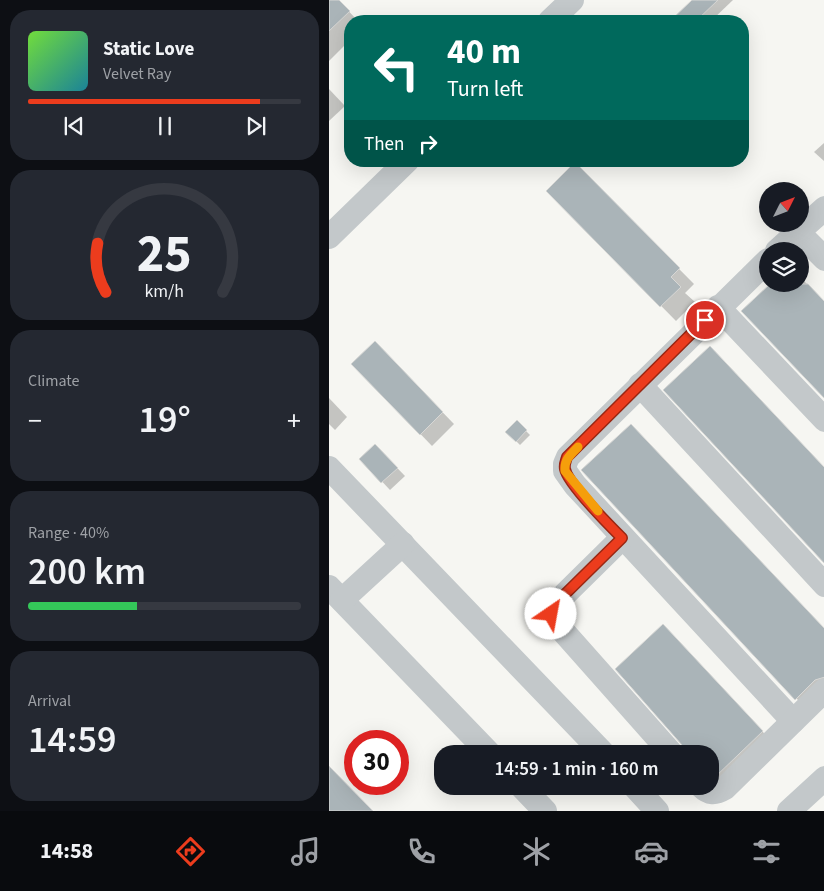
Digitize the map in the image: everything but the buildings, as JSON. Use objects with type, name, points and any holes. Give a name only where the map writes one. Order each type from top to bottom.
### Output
[{"type":"street","points":[[556,15],[572,0]]},
{"type":"street","points":[[329,237],[401,167]]},
{"type":"street","points":[[809,222],[824,208]]},
{"type":"street","points":[[787,242],[798,232],[824,259]]},
{"type":"street","points":[[759,269],[567,457],[565,471],[622,538],[793,721]]},
{"type":"street","points":[[719,307],[824,420]]},
{"type":"street","points":[[639,385],[824,584]]},
{"type":"street","points":[[329,468],[595,745]]},
{"type":"street","points":[[622,538],[555,604],[551,609],[551,614],[554,621],[664,745]]},
{"type":"street","points":[[403,544],[336,593],[480,745]]},
{"type":"street","points":[[719,792],[824,690]]},
{"type":"street","points":[[789,811],[824,778]]},
{"type":"street","points":[[527,795],[537,809]]},
{"type":"street","points":[[642,795],[657,811]]},
{"type":"slow traffic","points":[[578,447],[567,457],[565,471],[598,511]]},
{"type":"route","points":[[551,614],[551,609],[555,604],[622,538],[565,471],[567,457],[705,320]]}]
